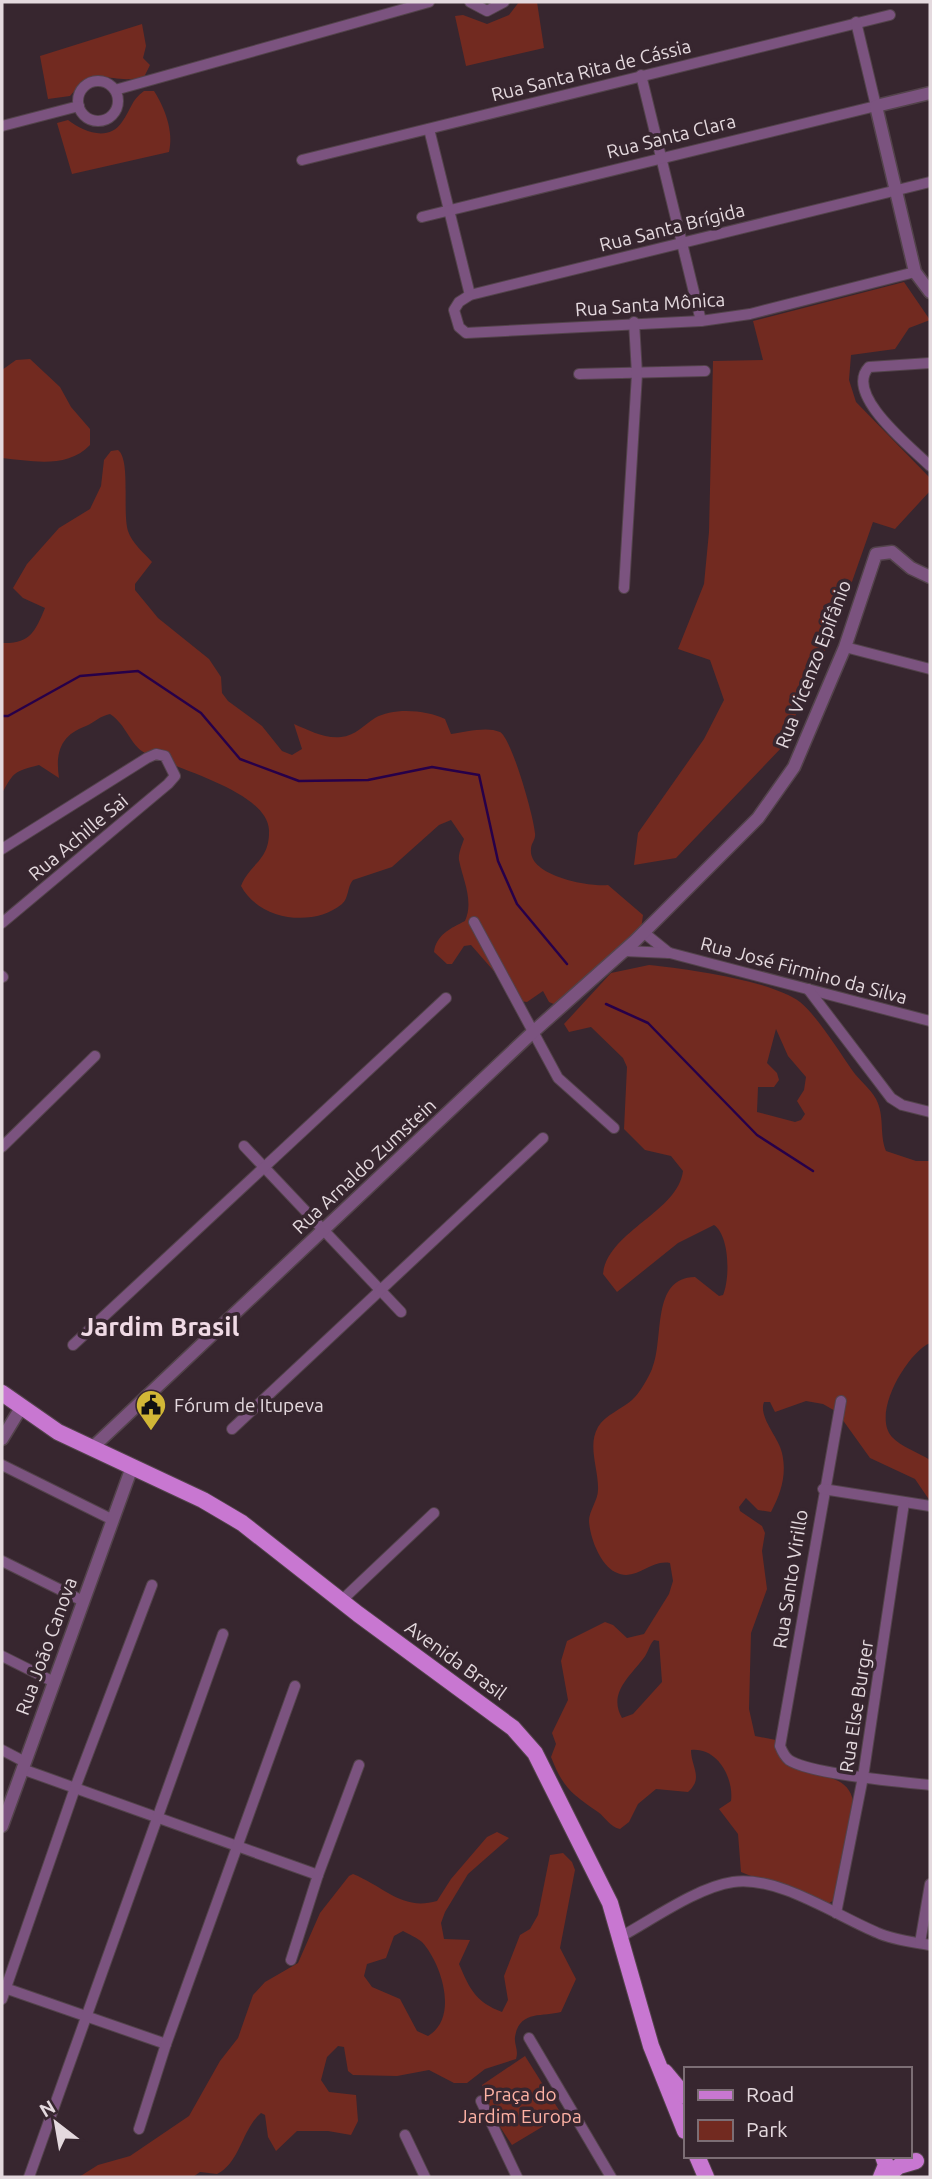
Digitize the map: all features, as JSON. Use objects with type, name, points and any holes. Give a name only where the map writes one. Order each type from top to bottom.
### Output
[{"type":"main road","name":"Avenida Brasil","points":[[2,1392],[58,1432],[203,1500],[242,1523],[341,1601],[513,1728],[535,1753],[580,1839],[622,1936],[650,2046],[684,2129]]},
{"type":"main road","points":[[650,2046],[684,2083]]},
{"type":"main road","points":[[650,2046],[662,2068],[684,2095]]},
{"type":"main road","points":[[698,2158],[706,2177]]},
{"type":"main road","points":[[884,2158],[886,2165],[884,2177]]},
{"type":"main road","points":[[884,2177],[899,2166],[916,2160]]},
{"type":"street","points":[[115,90],[429,2]]},
{"type":"street","points":[[470,2],[487,11],[504,2]]},
{"type":"street","name":"Rua Santa Rita de Cássia","points":[[302,160],[890,15]]},
{"type":"street","points":[[856,22],[915,271],[930,292]]},
{"type":"street","points":[[641,75],[701,321]]},
{"type":"street","points":[[93,81],[102,81],[115,90],[118,106],[104,120],[91,120],[79,106],[80,92],[93,81]]},
{"type":"street","name":"Rua Santa Clara","points":[[422,217],[930,93]]},
{"type":"street","points":[[2,126],[79,106]]},
{"type":"street","points":[[429,129],[470,295]]},
{"type":"street","name":"Rua Santa Brígida","points":[[470,295],[930,182]]},
{"type":"street","name":"Rua Santa Mônica","points":[[470,295],[459,302],[454,310],[459,327],[466,333],[701,321],[750,314],[915,271]]},
{"type":"street","points":[[625,588],[637,373],[634,323]]},
{"type":"street","points":[[930,363],[869,367],[864,379],[863,393],[872,407],[930,466]]},
{"type":"street","points":[[579,374],[705,371]]},
{"type":"street","name":"Rua Vicenzo Epifânio","points":[[663,912],[752,825],[794,767],[845,647],[873,558],[880,551],[892,552],[911,568],[930,577]]},
{"type":"street","points":[[845,647],[930,668]]},
{"type":"street","name":"Rua Achille Sai","points":[[2,849],[156,754],[165,756],[175,776],[2,923]]},
{"type":"street","name":"Rua Arnaldo Zumstein","points":[[92,1448],[534,1032],[625,951],[663,912]]},
{"type":"street","points":[[474,922],[558,1077],[614,1128]]},
{"type":"street","name":"Rua José Firmino da Silva","points":[[643,932],[670,953]]},
{"type":"street","name":"Rua José Firmino da Silva","points":[[625,951],[670,953],[930,1021]]},
{"type":"street","points":[[808,989],[891,1098],[902,1105],[930,1112]]},
{"type":"street","points":[[72,1345],[266,1168],[446,998]]},
{"type":"street","points":[[2,1147],[95,1056]]},
{"type":"street","points":[[232,1429],[543,1138]]},
{"type":"street","points":[[244,1146],[401,1312]]},
{"type":"street","name":"Rua Santo Virillo","points":[[841,1401],[823,1489],[780,1746],[789,1760],[863,1777]]},
{"type":"street","points":[[2,1439],[22,1406]]},
{"type":"street","points":[[2,1465],[113,1520]]},
{"type":"street","name":"Rua João Canova","points":[[2,1826],[132,1467]]},
{"type":"street","points":[[823,1489],[930,1506]]},
{"type":"street","name":"Rua Else Burger","points":[[836,1913],[863,1777],[904,1503]]},
{"type":"street","points":[[341,1601],[435,1513]]},
{"type":"street","points":[[2,1561],[83,1601]]},
{"type":"street","points":[[2,1999],[75,1788],[152,1585]]},
{"type":"street","points":[[29,2177],[223,1634]]},
{"type":"street","points":[[2,1656],[54,1682]]},
{"type":"street","points":[[139,2129],[166,2044],[295,1686]]},
{"type":"street","points":[[2,1750],[24,1765],[75,1788],[318,1875]]},
{"type":"street","points":[[291,1960],[318,1875],[359,1765]]},
{"type":"street","points":[[863,1777],[930,1785]]},
{"type":"street","points":[[622,1936],[695,1896],[730,1882],[764,1883],[881,1935],[925,1944],[930,1884]]},
{"type":"street","points":[[4,1987],[166,2044]]},
{"type":"street","points":[[528,2038],[611,2177]]},
{"type":"street","points":[[481,2101],[517,2177]]},
{"type":"street","points":[[405,2135],[425,2177]]},
{"type":"green space","points":[[519,2],[537,2],[544,48],[466,66],[455,16],[463,15],[487,24],[509,15]]},
{"type":"green space","points":[[142,24],[146,46],[143,58],[150,65],[144,77],[97,77],[80,86],[70,96],[48,99],[40,56]]},
{"type":"green space","points":[[144,91],[154,91],[165,112],[170,136],[169,152],[72,174],[57,123],[68,120],[88,131],[110,132],[122,122]]},
{"type":"green space","points":[[904,282],[930,320],[909,328],[895,349],[851,355],[849,380],[856,402],[930,478],[930,491],[895,529],[873,522],[835,630],[803,696],[784,745],[676,858],[634,865],[638,833],[704,739],[724,700],[710,660],[678,649],[704,584],[709,532],[713,361],[763,360],[753,321]]},
{"type":"green space","points":[[30,359],[60,387],[71,407],[90,429],[90,445],[71,458],[37,462],[2,458],[2,370],[16,360]]},
{"type":"green space","points":[[118,450],[124,464],[128,531],[135,544],[152,562],[135,584],[135,590],[158,618],[209,659],[221,677],[222,693],[228,701],[262,726],[282,751],[292,755],[302,749],[294,724],[323,735],[341,737],[355,732],[375,718],[400,711],[420,712],[445,719],[451,734],[482,729],[500,732],[516,763],[531,812],[535,835],[531,847],[533,858],[549,873],[562,878],[608,885],[643,915],[641,930],[556,1005],[549,1002],[543,991],[527,1002],[520,1001],[471,945],[464,946],[452,964],[447,964],[434,952],[435,946],[445,933],[465,921],[468,906],[459,860],[464,839],[451,820],[439,825],[392,867],[353,880],[344,902],[330,912],[302,918],[273,913],[249,898],[241,886],[266,849],[269,830],[264,816],[237,793],[145,753],[110,714],[77,730],[65,740],[59,752],[59,778],[39,765],[16,773],[2,793],[2,643],[19,641],[30,635],[45,608],[23,598],[13,588],[27,564],[59,528],[90,509],[101,486],[104,460],[111,451]]},
{"type":"green space","points":[[649,965],[684,969],[769,987],[800,1002],[876,1099],[886,1151],[916,1161],[930,1161],[930,1343],[911,1359],[902,1371],[894,1385],[886,1414],[887,1427],[892,1437],[930,1460],[930,1501],[915,1479],[870,1458],[837,1412],[823,1404],[806,1401],[775,1412],[770,1402],[764,1402],[766,1421],[782,1453],[782,1484],[771,1512],[758,1510],[746,1498],[739,1507],[740,1511],[762,1526],[765,1533],[762,1551],[767,1589],[751,1633],[749,1709],[755,1736],[776,1740],[780,1754],[788,1763],[836,1780],[846,1787],[852,1797],[854,1820],[837,1898],[825,1906],[741,1872],[738,1834],[719,1809],[731,1801],[730,1783],[722,1766],[709,1754],[701,1750],[691,1750],[696,1777],[688,1792],[656,1789],[638,1804],[629,1822],[620,1829],[569,1789],[551,1757],[556,1744],[552,1733],[568,1700],[561,1661],[567,1641],[605,1622],[613,1625],[627,1638],[644,1634],[669,1594],[673,1581],[670,1563],[656,1564],[630,1575],[623,1575],[615,1572],[600,1557],[591,1535],[589,1521],[598,1490],[593,1450],[595,1434],[605,1419],[635,1397],[648,1377],[656,1356],[665,1299],[671,1288],[681,1280],[695,1277],[719,1296],[723,1295],[727,1279],[726,1248],[714,1225],[678,1243],[617,1292],[603,1274],[608,1259],[617,1246],[669,1198],[683,1171],[671,1156],[645,1150],[624,1129],[627,1067],[623,1058],[591,1027],[569,1032],[564,1024],[611,973]],"holes":[[[776,1029],[788,1056],[806,1077],[804,1090],[797,1101],[805,1114],[801,1120],[795,1122],[757,1112],[758,1087],[774,1087],[779,1080],[777,1073],[767,1063]],[[654,1640],[659,1641],[662,1682],[633,1714],[622,1718],[617,1701],[622,1686],[645,1657]]]},
{"type":"green space","points":[[497,1832],[509,1838],[468,1874],[441,1923],[444,1939],[470,1940],[459,1964],[463,1973],[480,1999],[502,2012],[508,2000],[504,1976],[520,1935],[530,1929],[538,1915],[550,1855],[563,1853],[572,1862],[575,1870],[560,1948],[576,1979],[561,2012],[533,2016],[521,2022],[515,2037],[516,2059],[485,2069],[467,2083],[454,2083],[429,2070],[397,2076],[353,2075],[348,2071],[344,2047],[338,2046],[327,2057],[321,2080],[329,2092],[356,2095],[358,2121],[351,2135],[328,2131],[297,2131],[276,2151],[268,2137],[265,2115],[261,2113],[249,2128],[231,2162],[217,2174],[200,2172],[193,2177],[79,2177],[98,2165],[130,2156],[189,2116],[220,2061],[238,2038],[253,1995],[265,1982],[298,1963],[320,1913],[349,1876],[353,1874],[403,1900],[414,1903],[437,1901],[451,1879],[487,1837]],"holes":[[[403,1931],[422,1942],[436,1963],[441,1977],[445,2004],[443,2017],[437,2028],[428,2036],[417,2031],[400,1999],[372,1987],[364,1976],[367,1964],[386,1958],[394,1936]]]},
{"type":"green space","name":"Praça do Jardim Europa","points":[[525,2056],[562,2115],[512,2145],[487,2107],[482,2085]]},
{"type":"waterway","points":[[2,716],[8,716],[80,676],[138,671],[201,713],[240,759],[299,781],[368,780],[432,767],[479,775],[498,861],[517,904],[567,964]]},
{"type":"waterway","points":[[606,1004],[648,1023],[757,1135],[813,1171]]},
{"type":"place","name":"Fórum de Itupeva","points":[[151,1432]]},
{"type":"district","name":"Jardim Brasil","points":[[160,1327]]}]
